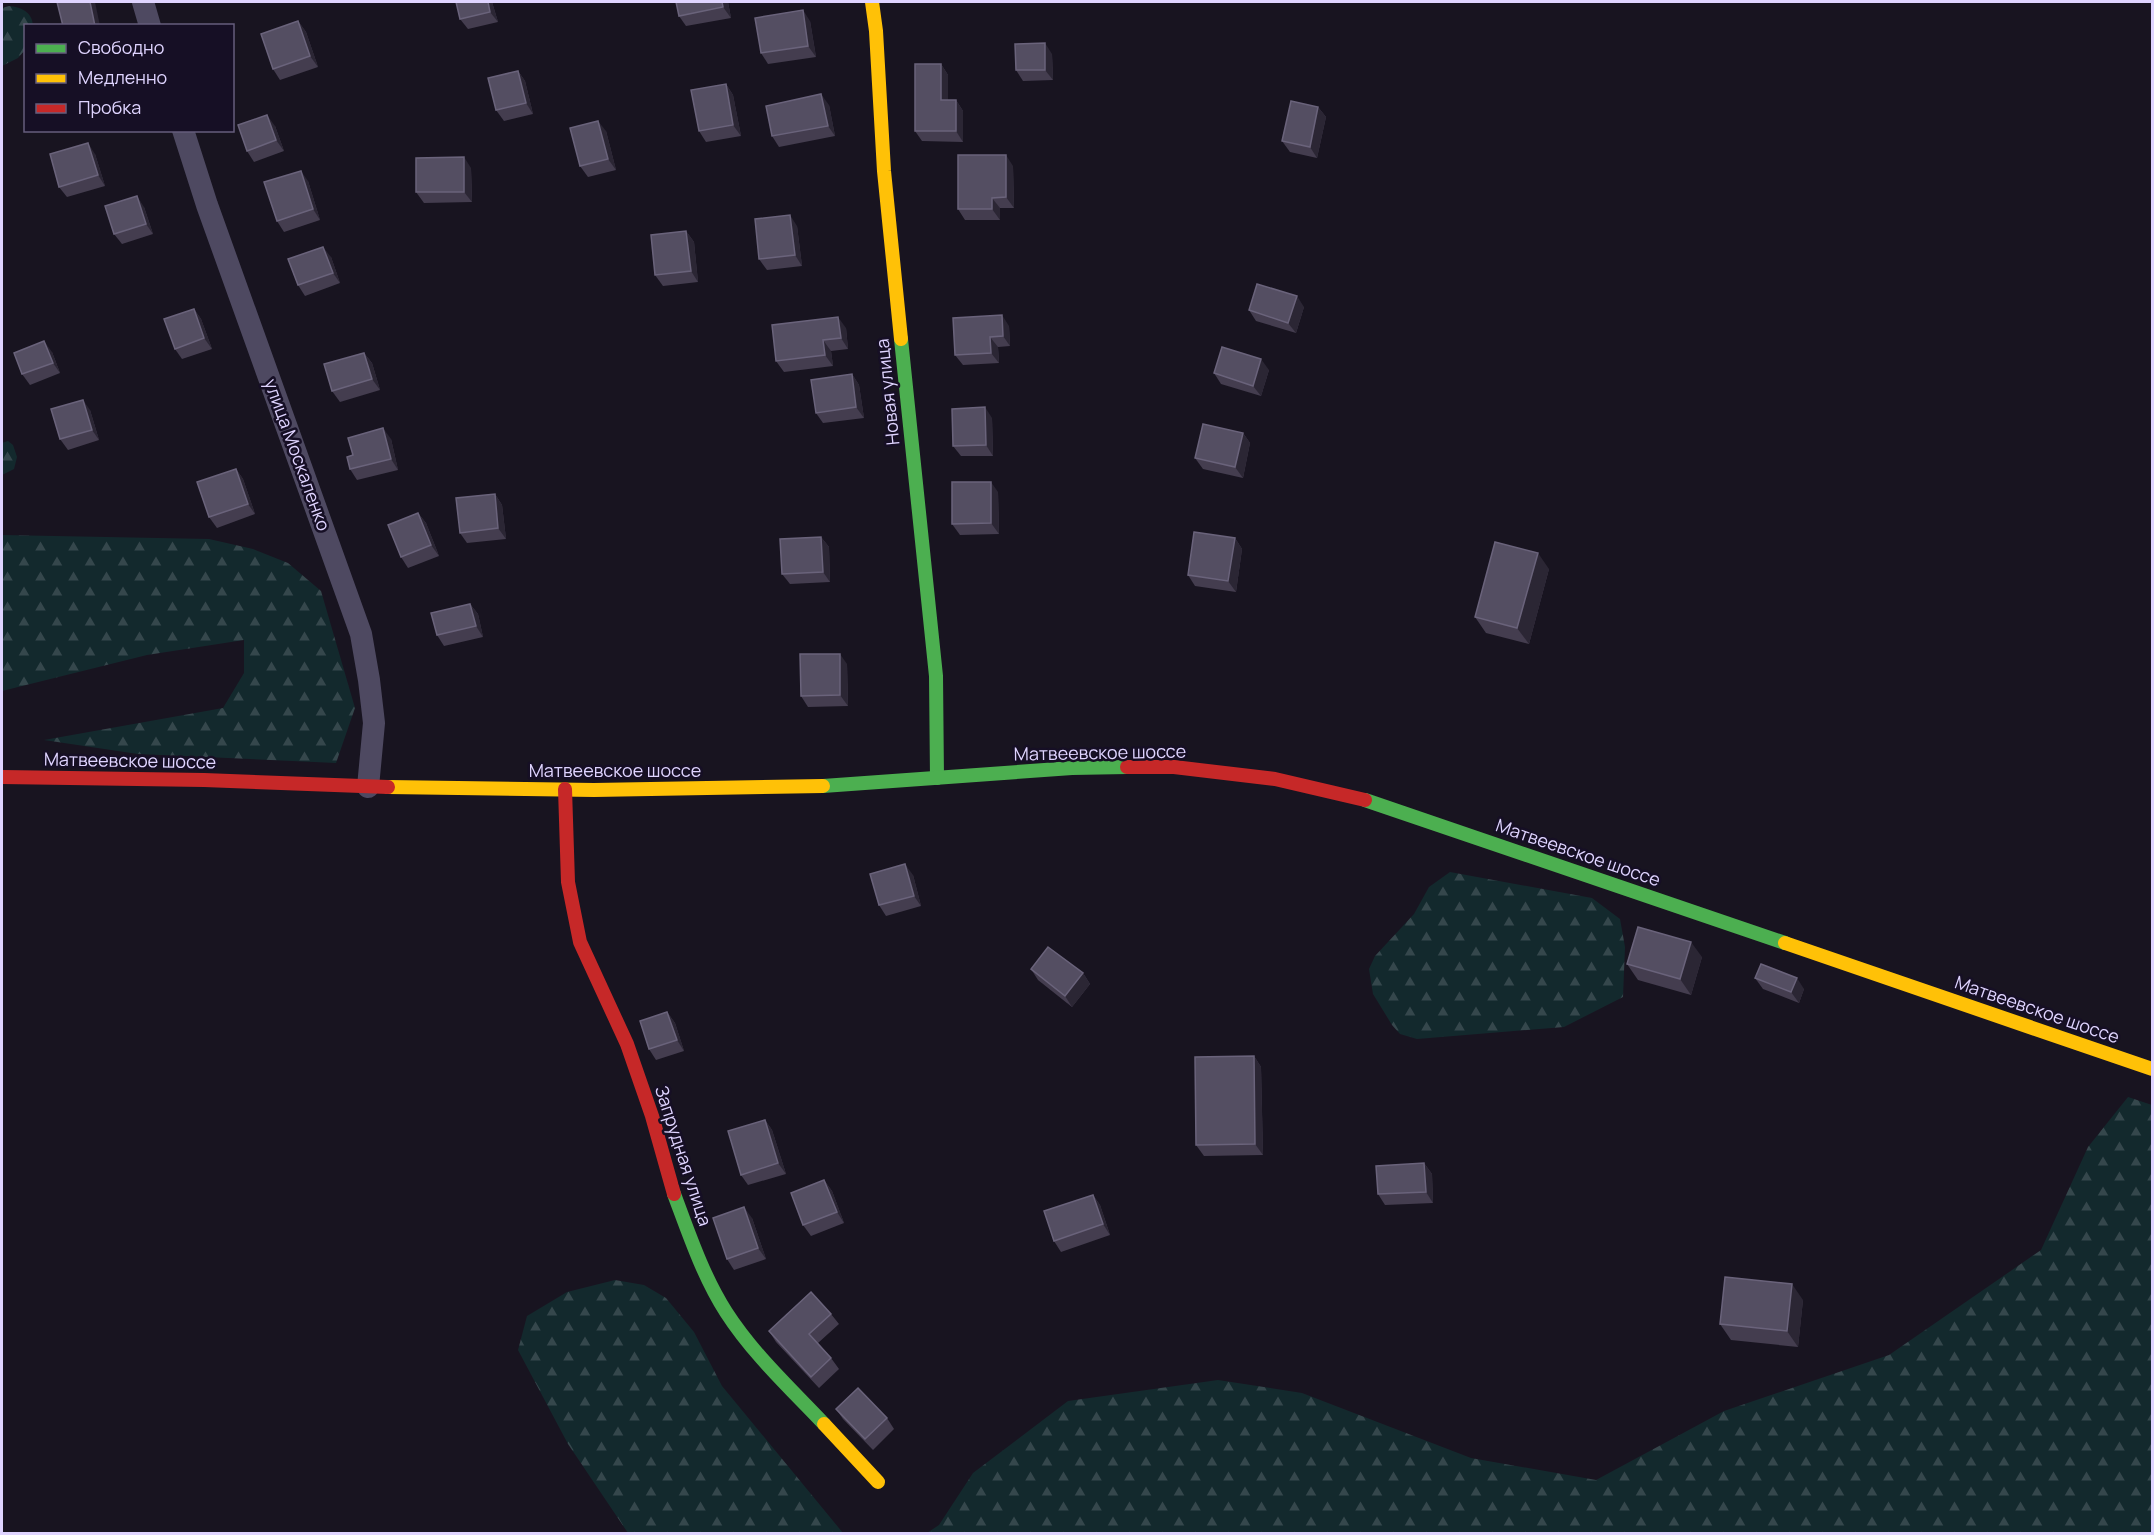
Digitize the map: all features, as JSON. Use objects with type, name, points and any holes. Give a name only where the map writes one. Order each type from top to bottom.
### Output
[{"type":"main road","name":"Новая улица","points":[[872,2],[888,215],[936,676],[937,778]]},
{"type":"main road","name":"Матвеевское шоссе","points":[[2,777],[204,780],[368,787],[796,788],[1072,768],[1174,767],[1275,779],[1371,801],[2152,1069]]},
{"type":"main road","name":"Запрудная улица","points":[[565,789],[568,882],[580,942],[627,1044],[652,1116],[667,1173],[700,1264],[726,1312],[755,1351],[878,1482]]},
{"type":"street","points":[[143,2],[149,24]]},
{"type":"street","name":"улица Москаленко","points":[[184,132],[207,205],[361,634],[374,723],[368,787]]},
{"type":"green space","points":[[9,6],[25,11],[31,17],[33,24],[24,24],[24,51],[18,58],[2,66],[2,8]]},
{"type":"green space","points":[[8,441],[13,445],[17,457],[14,469],[2,475],[2,443]]},
{"type":"green space","points":[[2,535],[209,539],[253,549],[288,563],[321,591],[355,708],[336,763],[138,754],[44,740],[223,708],[244,673],[244,640],[147,655],[2,691]]},
{"type":"green space","points":[[1450,872],[1592,898],[1620,919],[1625,947],[1623,997],[1564,1027],[1417,1039],[1400,1034],[1373,994],[1369,969],[1375,956],[1414,914],[1429,887]]},
{"type":"green space","points":[[2128,1097],[2152,1105],[2152,1533],[927,1533],[939,1525],[973,1473],[1068,1401],[1218,1380],[1302,1393],[1471,1458],[1596,1480],[1724,1411],[1889,1355],[2041,1250],[2088,1147]]},
{"type":"green space","points":[[615,1280],[644,1285],[666,1298],[694,1332],[722,1386],[843,1533],[628,1533],[568,1444],[518,1350],[527,1316],[567,1292]]},
{"type":"building","points":[[57,2],[90,2],[95,24],[62,24]]},
{"type":"building","points":[[456,2],[488,2],[490,12],[460,19]]},
{"type":"building","points":[[676,2],[722,2],[723,7],[679,16]]},
{"type":"building","points":[[803,10],[808,46],[761,53],[755,18]]},
{"type":"building","points":[[298,21],[310,56],[273,69],[261,34]]},
{"type":"building","points":[[1045,43],[1045,70],[1016,70],[1015,44]]},
{"type":"building","points":[[915,64],[941,64],[941,100],[956,100],[956,131],[915,131]]},
{"type":"building","points":[[518,71],[526,103],[496,110],[488,78]]},
{"type":"building","points":[[726,84],[733,125],[699,131],[691,90]]},
{"type":"building","points":[[821,94],[828,126],[772,136],[766,106]]},
{"type":"building","points":[[1291,101],[1318,107],[1310,147],[1282,141]]},
{"type":"building","points":[[267,115],[276,140],[247,151],[238,125]]},
{"type":"building","points":[[598,121],[608,159],[580,166],[570,128]]},
{"type":"building","points":[[88,143],[98,175],[59,187],[50,154]]},
{"type":"building","points":[[958,155],[1006,155],[1006,197],[992,198],[992,209],[958,209]]},
{"type":"building","points":[[464,157],[464,192],[416,192],[416,158]]},
{"type":"building","points":[[301,171],[313,209],[277,221],[264,182]]},
{"type":"building","points":[[137,196],[146,224],[114,234],[105,206]]},
{"type":"building","points":[[790,215],[795,255],[759,259],[755,219]]},
{"type":"building","points":[[686,231],[691,271],[655,275],[651,235]]},
{"type":"building","points":[[323,247],[333,273],[298,285],[288,259]]},
{"type":"building","points":[[1257,284],[1297,296],[1288,323],[1249,310]]},
{"type":"building","points":[[194,309],[204,338],[175,349],[164,319]]},
{"type":"building","points":[[1002,315],[1003,336],[990,337],[991,353],[955,355],[953,318]]},
{"type":"building","points":[[838,317],[841,338],[823,340],[825,355],[776,361],[772,325]]},
{"type":"building","points":[[44,341],[53,363],[22,374],[14,353]]},
{"type":"building","points":[[1222,347],[1261,359],[1253,386],[1214,373]]},
{"type":"building","points":[[364,353],[372,379],[332,391],[324,364]]},
{"type":"building","points":[[852,374],[856,407],[816,413],[811,380]]},
{"type":"building","points":[[83,400],[92,430],[60,439],[51,409]]},
{"type":"building","points":[[985,407],[986,445],[953,446],[952,409]]},
{"type":"building","points":[[1203,424],[1243,433],[1235,467],[1195,458]]},
{"type":"building","points":[[383,428],[391,459],[350,469],[347,457],[353,455],[348,438]]},
{"type":"building","points":[[236,469],[248,504],[209,517],[197,482]]},
{"type":"building","points":[[952,482],[991,482],[991,523],[952,524]]},
{"type":"building","points":[[495,494],[498,528],[460,533],[456,498]]},
{"type":"building","points":[[418,513],[431,545],[401,557],[388,525]]},
{"type":"building","points":[[1194,532],[1235,538],[1228,581],[1188,575]]},
{"type":"building","points":[[821,537],[823,572],[782,574],[780,539]]},
{"type":"building","points":[[1495,542],[1538,553],[1517,628],[1475,617]]},
{"type":"building","points":[[470,604],[476,626],[437,635],[431,613]]},
{"type":"building","points":[[800,654],[840,654],[840,695],[801,696]]},
{"type":"building","points":[[905,864],[914,896],[879,905],[870,874]]},
{"type":"building","points":[[1638,927],[1691,942],[1680,979],[1627,964]]},
{"type":"building","points":[[1048,947],[1083,973],[1065,996],[1031,969]]},
{"type":"building","points":[[1761,964],[1797,978],[1791,992],[1755,978]]},
{"type":"building","points":[[667,1012],[677,1040],[649,1049],[640,1021]]},
{"type":"building","points":[[1254,1056],[1255,1144],[1196,1145],[1195,1057]]},
{"type":"building","points":[[765,1120],[778,1163],[741,1175],[728,1131]]},
{"type":"building","points":[[1424,1163],[1426,1192],[1378,1194],[1376,1166]]},
{"type":"building","points":[[824,1180],[837,1212],[803,1225],[791,1193]]},
{"type":"building","points":[[1093,1195],[1103,1224],[1054,1241],[1044,1211]]},
{"type":"building","points":[[744,1207],[758,1248],[727,1259],[713,1218]]},
{"type":"building","points":[[1725,1277],[1792,1284],[1787,1331],[1720,1324]]},
{"type":"building","points":[[811,1292],[831,1314],[809,1334],[831,1358],[811,1377],[769,1331]]},
{"type":"building","points":[[858,1388],[887,1418],[865,1439],[836,1409]]},
{"type":"traffic: fast","points":[[901,339],[936,676],[937,778]]},
{"type":"traffic: fast","points":[[823,786],[1072,768],[1127,767]]},
{"type":"traffic: fast","points":[[1365,800],[1785,943]]},
{"type":"traffic: fast","points":[[674,1194],[703,1269],[726,1312],[760,1356],[824,1424]]},
{"type":"traffic: slow","points":[[872,2],[876,31],[884,171],[901,339]]},
{"type":"traffic: slow","points":[[388,787],[594,790],[823,786]]},
{"type":"traffic: slow","points":[[1785,943],[2152,1069]]},
{"type":"traffic: slow","points":[[824,1424],[878,1482]]},
{"type":"traffic: jam","points":[[1127,767],[1174,767],[1275,779],[1365,800]]},
{"type":"traffic: jam","points":[[2,777],[204,780],[388,787]]},
{"type":"traffic: jam","points":[[565,789],[568,882],[580,942],[627,1044],[652,1116],[674,1194]]}]
